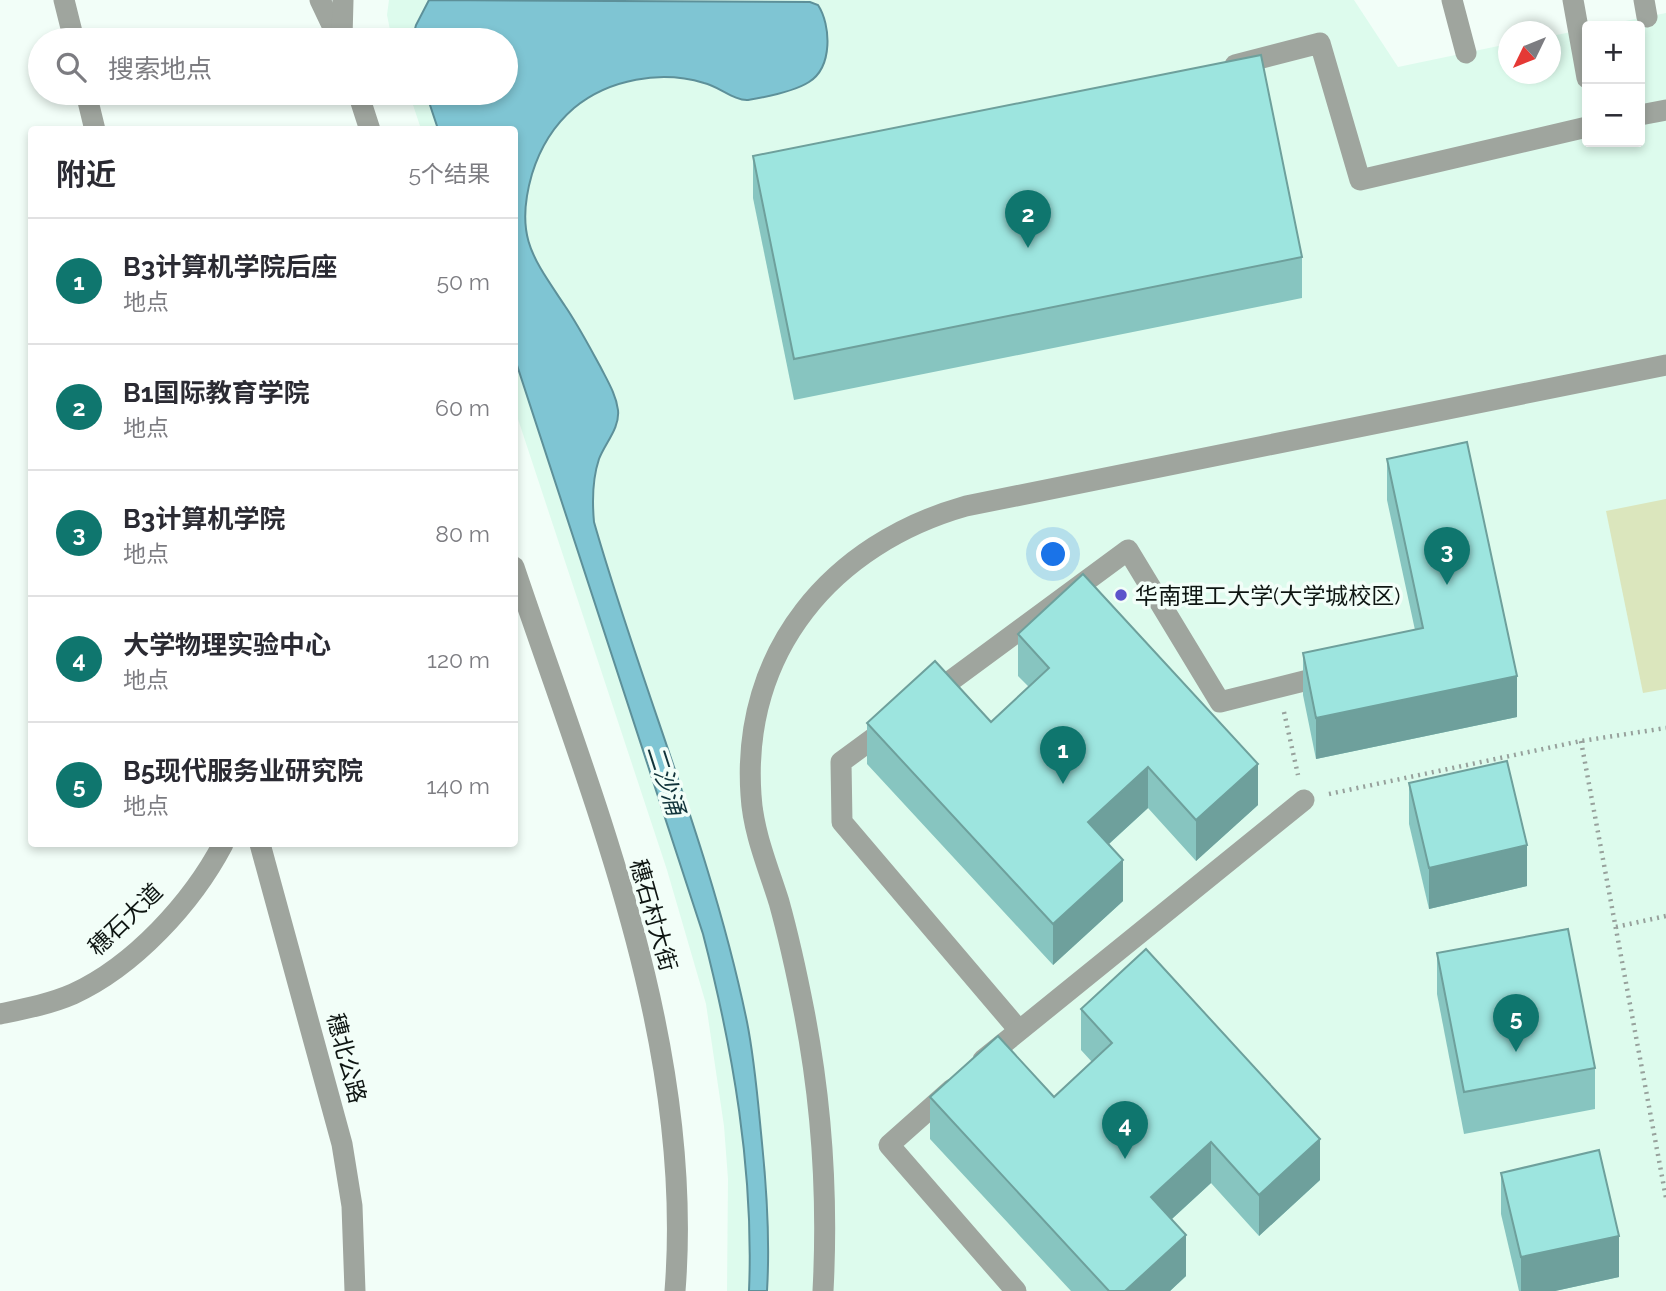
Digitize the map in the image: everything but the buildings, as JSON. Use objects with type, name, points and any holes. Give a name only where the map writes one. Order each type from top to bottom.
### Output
[{"type":"street","points":[[64,0],[71,28]]},
{"type":"street","points":[[320,0],[335,28]]},
{"type":"street","points":[[342,28],[343,0]]},
{"type":"street","points":[[1452,0],[1466,53]]},
{"type":"street","points":[[1573,0],[1582,50]]},
{"type":"street","points":[[1214,71],[1320,43],[1360,180],[1582,128]]},
{"type":"street","points":[[89,105],[94,126]]},
{"type":"street","points":[[362,105],[369,126]]},
{"type":"street","points":[[1645,115],[1666,110]]},
{"type":"street","points":[[823,1291],[825,1183],[813,1064],[794,962],[755,827],[750,764],[758,705],[770,668],[802,613],[820,590],[859,555],[885,539],[937,515],[966,506],[1666,365]]},
{"type":"street","points":[[1018,1029],[842,822],[841,762],[1128,550],[1220,702],[1345,671]]},
{"type":"street","name":"穗石村大街","points":[[518,579],[599,823],[650,995],[662,1052],[675,1160],[675,1291]]},
{"type":"street","points":[[1016,1291],[889,1145],[1018,1029],[1304,800]]},
{"type":"street","name":"穗石大道","points":[[0,1014],[71,995],[115,969],[179,905],[221,847]]},
{"type":"street","name":"穗北公路","points":[[261,847],[342,1144],[352,1206],[355,1291]]},
{"type":"path","points":[[1278,688],[1304,800],[1581,741],[1666,728]]},
{"type":"path","points":[[1581,741],[1666,1198]]},
{"type":"path","points":[[1616,927],[1666,916]]},
{"type":"path","points":[[1659,1162],[1666,1160]]},
{"type":"shaded area","name":"华南理工大学(大学城校区)","points":[[389,0],[1354,0],[1398,67],[1498,46],[1498,84],[1561,84],[1561,34],[1582,30],[1582,147],[1645,147],[1645,21],[1625,21],[1666,13],[1666,1291],[727,1291],[728,1179],[724,1126],[706,1004],[667,870],[518,419],[518,126],[420,126],[413,105],[518,105],[518,28],[390,28],[387,15]]},
{"type":"green space","points":[[1666,499],[1666,689],[1643,693],[1606,511]]},
{"type":"water","name":"二沙涌","points":[[429,0],[810,2],[818,5],[825,23],[827,45],[822,66],[809,82],[788,91],[743,100],[704,83],[670,77],[619,84],[588,98],[560,122],[543,146],[532,174],[525,214],[526,230],[536,259],[583,336],[617,404],[617,423],[599,459],[595,475],[594,522],[715,895],[747,1022],[756,1082],[765,1180],[767,1291],[749,1291],[750,1246],[745,1156],[724,1022],[703,934],[518,368],[518,126],[437,126],[430,105],[518,105],[518,28],[415,28]]},
{"type":"place","name":"B1国际教育学院","points":[[1028,248]]},
{"type":"place","name":"B3计算机学院","points":[[1447,585]]},
{"type":"place","name":"华南理工大学(大学城校区)","points":[[1121,595]]},
{"type":"place","name":"B3计算机学院后座","points":[[1063,784]]},
{"type":"place","name":"B5现代服务业研究院","points":[[1516,1052]]},
{"type":"place","name":"大学物理实验中心","points":[[1125,1159]]}]
